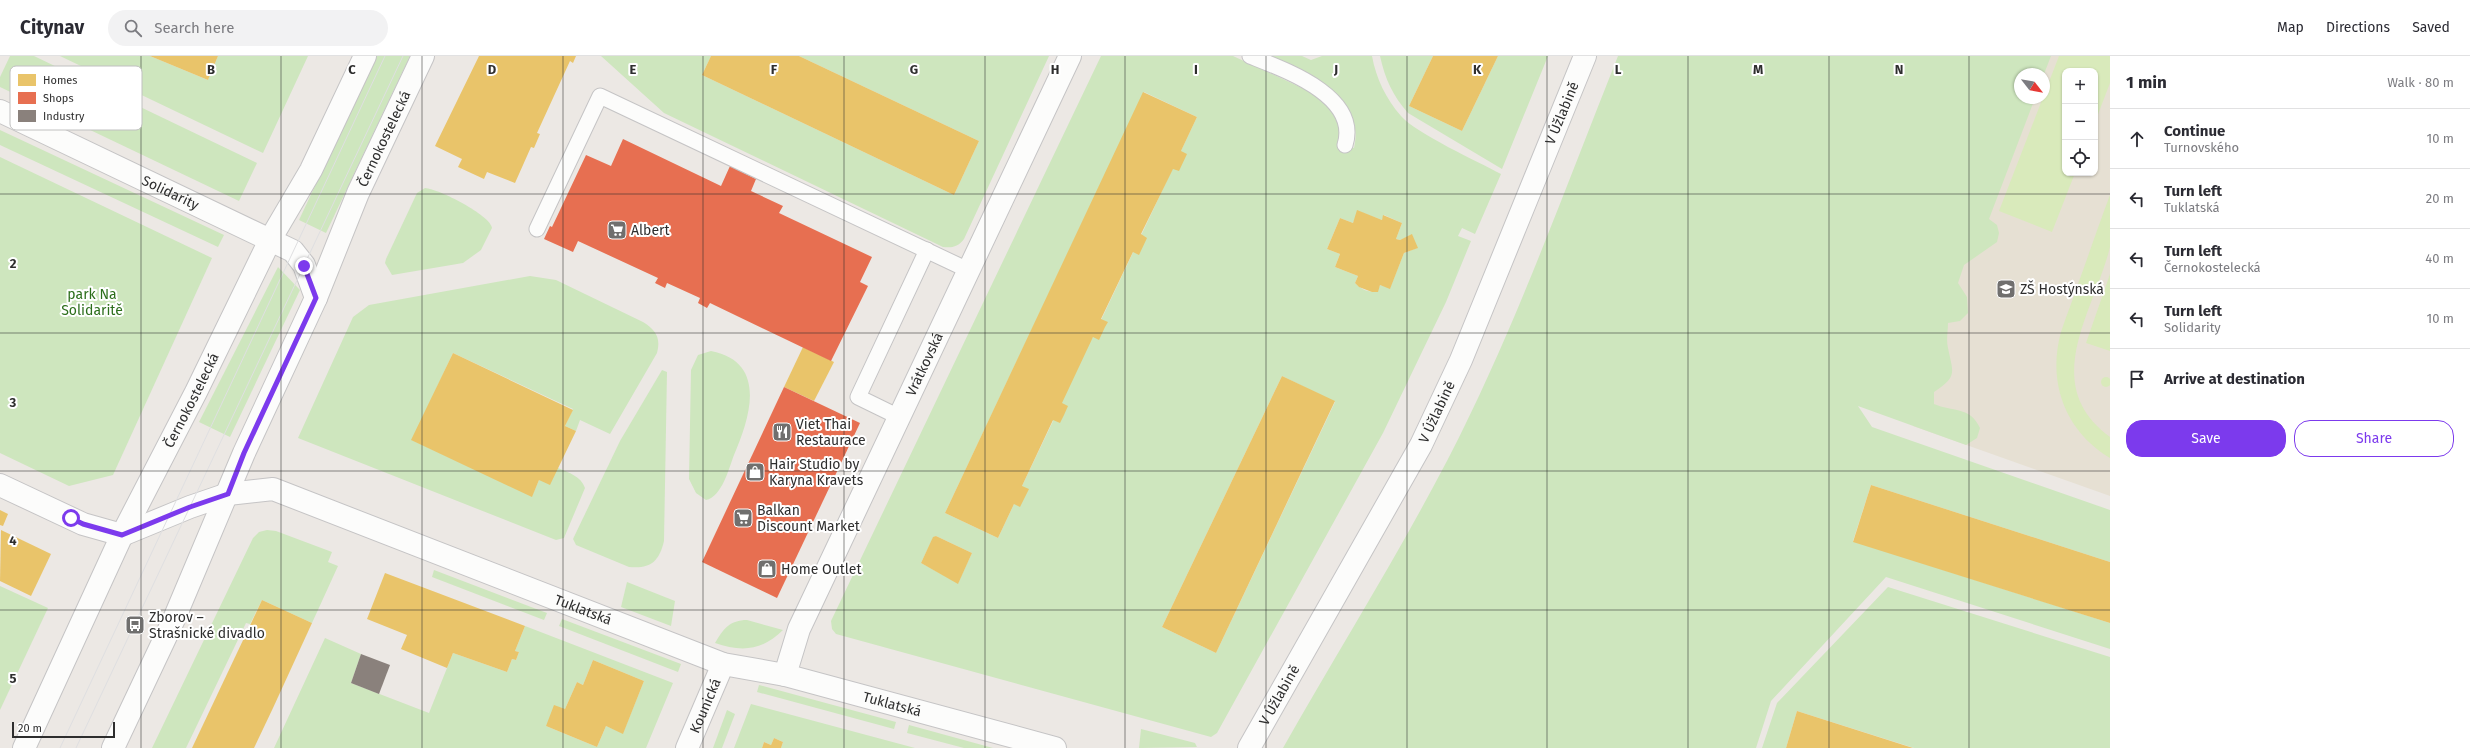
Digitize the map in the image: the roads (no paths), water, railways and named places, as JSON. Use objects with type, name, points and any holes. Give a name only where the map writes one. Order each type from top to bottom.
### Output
[{"type":"street","name":"Černokostelecká","points":[[24,748],[122,535],[196,392],[271,238],[311,170],[365,56]]},
{"type":"street","name":"Černokostelecká","points":[[113,748],[174,619],[244,453],[316,298],[358,193],[423,56]]},
{"type":"street","name":"Vrátkovská","points":[[785,675],[799,629],[1070,56]]},
{"type":"street","name":"V Úžlabině","points":[[1248,748],[1421,445],[1467,346],[1585,56]]},
{"type":"street","name":"Solidarity","points":[[0,111],[10,116]]},
{"type":"street","name":"Solidarity","points":[[41,130],[271,238],[293,251],[310,278],[316,298]]},
{"type":"street","points":[[0,485],[83,524],[122,535]]},
{"type":"street","name":"Tuklatská","points":[[122,535],[190,507],[228,494],[273,489],[722,664],[785,675],[1055,748]]},
{"type":"street","name":"Kounická","points":[[687,748],[722,664]]},
{"type":"lane","points":[[1250,56],[1322,89],[1334,101],[1344,118],[1347,139],[1345,145]]},
{"type":"lane","points":[[537,229],[600,96],[968,270]]},
{"type":"lane","points":[[899,417],[858,397],[927,250]]},
{"type":"tram line","points":[[60,748],[385,56]]},
{"type":"tram line","points":[[76,748],[403,56]]},
{"type":"place","name":"Albert","points":[[617,230]]},
{"type":"place","name":"ZŠ Hostýnská","points":[[2006,289]]},
{"type":"place","name":"Viet Thai Restaurace","points":[[782,432]]},
{"type":"place","name":"Hair Studio by Karyna Kravets","points":[[755,472]]},
{"type":"place","name":"Balkan Discount Market","points":[[743,518]]},
{"type":"place","name":"Home Outlet","points":[[767,569]]},
{"type":"place","name":"Zborov – Strašnické divadlo","points":[[135,625]]},
{"type":"park label","name":"park Na Solidaritě","points":[[92,302]]}]
